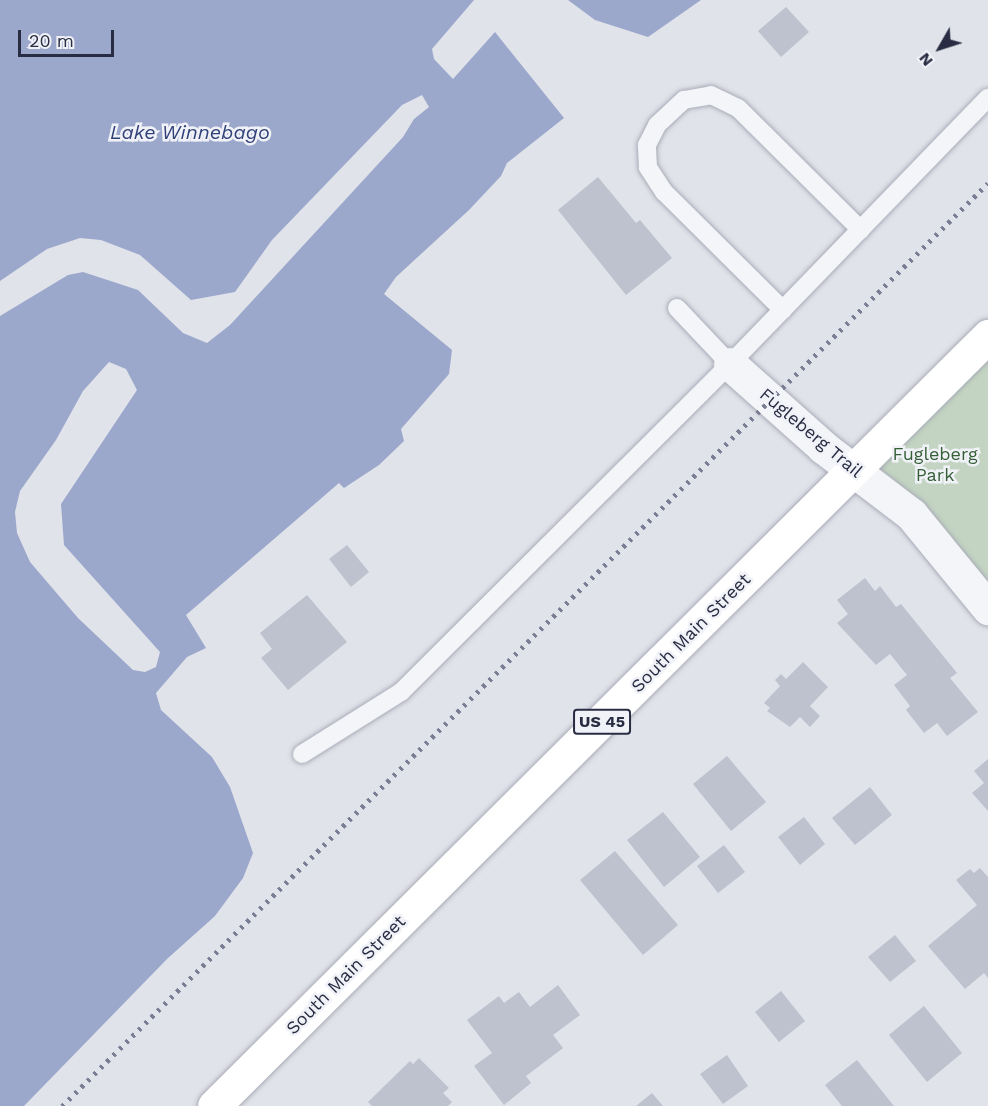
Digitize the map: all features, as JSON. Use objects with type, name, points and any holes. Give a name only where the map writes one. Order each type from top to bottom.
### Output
[{"type":"main road","name":"South Main Street","points":[[214,1106],[854,472],[988,336]]},
{"type":"street","name":"Fugleberg Trail","points":[[730,364],[854,472],[912,514],[988,608]]},
{"type":"lane","points":[[783,310],[664,192],[648,167],[647,145],[657,125],[684,100],[711,95],[738,108],[861,230]]},
{"type":"lane","points":[[302,754],[401,692],[730,364],[988,98]]},
{"type":"lane","points":[[677,308],[730,364]]},
{"type":"green space","name":"Fugleberg Park","points":[[988,336],[988,608],[854,472]]},
{"type":"water","name":"Lake Winnebago","points":[[0,0],[474,0],[432,49],[434,59],[453,79],[495,32],[564,118],[507,163],[501,176],[469,210],[396,277],[384,294],[452,350],[449,374],[401,429],[404,441],[379,465],[344,488],[339,483],[186,615],[206,648],[187,657],[156,693],[161,710],[212,757],[230,787],[253,853],[243,878],[215,916],[167,959],[24,1106],[0,1106],[0,316],[68,275],[83,272],[138,290],[183,333],[207,343],[230,325],[403,137],[414,119],[429,107],[422,95],[402,105],[272,240],[235,292],[191,300],[140,255],[101,240],[80,238],[47,249],[0,281]],"holes":[[[109,362],[126,369],[137,390],[61,504],[64,545],[160,652],[156,667],[145,672],[133,670],[78,618],[30,562],[17,533],[15,512],[20,491],[56,440],[83,391]]]},
{"type":"water","points":[[568,0],[701,0],[648,37],[595,20]]},
{"type":"building","points":[[786,7],[809,32],[781,57],[758,31]]},
{"type":"building","points":[[598,177],[636,223],[640,220],[672,258],[626,295],[558,210]]},
{"type":"building","points":[[347,545],[369,572],[351,587],[329,559]]},
{"type":"building","points":[[865,578],[875,591],[880,586],[896,607],[901,604],[957,673],[950,678],[978,712],[947,736],[937,723],[924,733],[906,710],[910,706],[894,685],[907,675],[890,654],[876,665],[837,623],[848,614],[837,600]]},
{"type":"building","points":[[307,595],[347,642],[288,690],[261,658],[272,649],[260,633]]},
{"type":"building","points":[[803,662],[828,687],[810,706],[820,716],[810,727],[800,717],[790,727],[767,711],[770,708],[764,703],[780,686],[775,680],[781,674],[786,679]]},
{"type":"building","points":[[727,756],[766,802],[731,831],[693,784]]},
{"type":"building","points":[[988,759],[988,811],[972,793],[984,783],[974,771]]},
{"type":"building","points":[[870,787],[892,815],[855,845],[832,818]]},
{"type":"building","points":[[663,812],[700,857],[664,887],[627,840]]},
{"type":"building","points":[[804,817],[825,844],[800,865],[778,837]]},
{"type":"building","points":[[724,845],[745,872],[718,893],[697,866]]},
{"type":"building","points":[[615,851],[678,925],[643,955],[580,880]]},
{"type":"building","points":[[980,868],[988,877],[988,978],[984,973],[965,989],[928,946],[977,905],[956,880],[970,869],[974,873]]},
{"type":"building","points":[[895,935],[916,961],[890,982],[868,957]]},
{"type":"building","points":[[558,985],[580,1015],[553,1035],[563,1048],[526,1076],[531,1083],[504,1105],[474,1066],[492,1053],[467,1020],[499,996],[504,1003],[519,992],[530,1007]]},
{"type":"building","points":[[781,991],[805,1021],[779,1042],[755,1012]]},
{"type":"building","points":[[924,1006],[962,1053],[927,1082],[889,1035]]},
{"type":"building","points":[[727,1055],[748,1086],[723,1104],[700,1074]]},
{"type":"building","points":[[419,1058],[449,1088],[443,1093],[452,1102],[448,1106],[372,1106],[368,1102],[410,1061],[413,1064]]},
{"type":"building","points":[[857,1060],[894,1106],[842,1106],[825,1085]]},
{"type":"building","points":[[652,1093],[663,1106],[636,1106]]},
{"type":"railway","points":[[62,1106],[988,183]]}]
